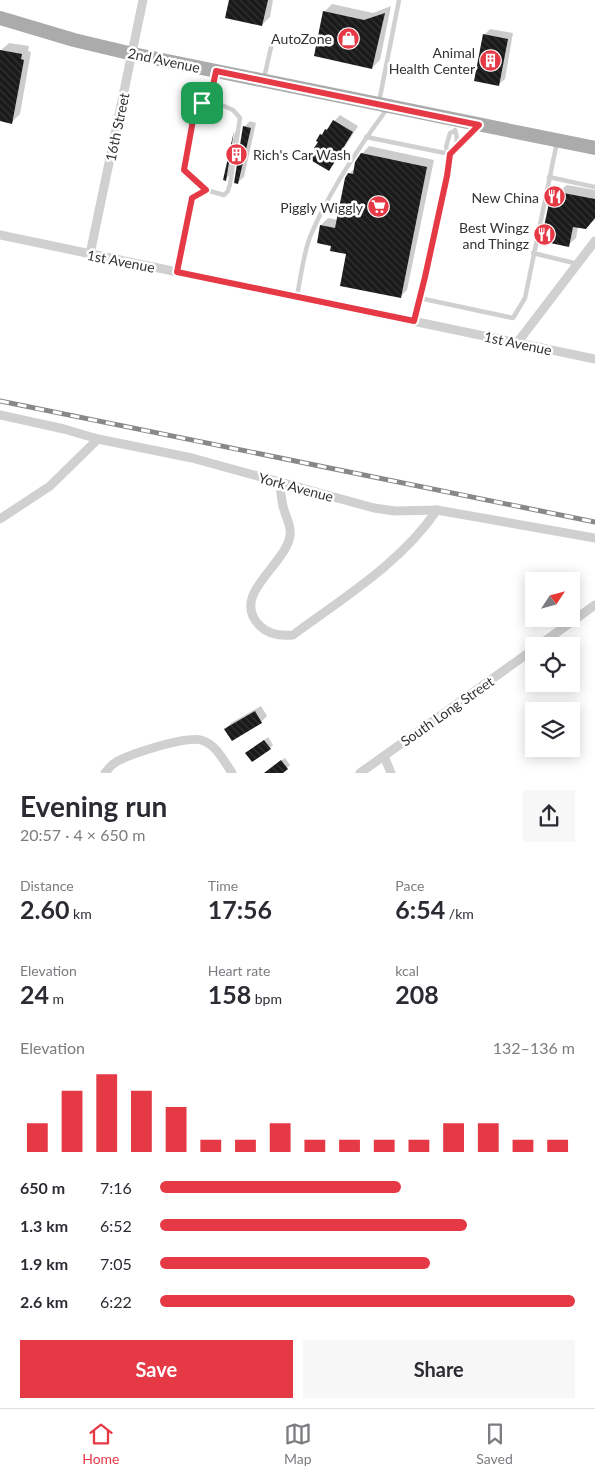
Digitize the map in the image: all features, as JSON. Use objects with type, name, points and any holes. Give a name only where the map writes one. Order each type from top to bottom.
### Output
[{"type":"main road","name":"2nd Avenue","points":[[0,18],[74,40],[133,54],[384,105],[456,126],[479,125],[595,148]]},
{"type":"street","name":"16th Street","points":[[90,254],[143,0]]},
{"type":"street","name":"1st Avenue","points":[[0,234],[595,359]]},
{"type":"street","points":[[517,343],[595,242]]},
{"type":"street","name":"York Avenue","points":[[0,415],[64,429],[98,439],[192,458],[374,508],[395,511],[436,510],[595,538]]},
{"type":"street","points":[[0,519],[50,486],[98,439]]},
{"type":"street","points":[[280,483],[283,508],[288,519],[290,534],[286,550],[255,591],[250,602],[251,612],[256,622],[264,629],[283,636],[293,635],[376,574],[426,526],[436,510]]},
{"type":"street","points":[[551,637],[595,605]]},
{"type":"street","name":"South Long Street","points":[[360,773],[525,656]]},
{"type":"street","points":[[105,773],[113,764],[123,758],[156,747],[189,740],[200,740],[211,745],[232,773]]},
{"type":"street","points":[[384,756],[391,773]]},
{"type":"lane","points":[[297,296],[310,238],[324,208],[384,105],[400,0]]},
{"type":"lane","points":[[263,80],[272,43]]},
{"type":"lane","points":[[210,100],[232,110],[240,118],[228,191],[224,195],[206,190],[184,170],[195,109],[210,100],[216,71]]},
{"type":"lane","points":[[414,321],[447,176],[450,154],[479,125]]},
{"type":"lane","points":[[456,126],[456,148]]},
{"type":"lane","points":[[450,154],[446,148],[448,137],[456,126]]},
{"type":"lane","points":[[366,137],[450,154]]},
{"type":"lane","points":[[419,298],[513,318],[524,298],[557,141]]},
{"type":"lane","points":[[549,177],[595,186]]},
{"type":"lane","points":[[177,272],[192,198],[206,190]]},
{"type":"lane","points":[[533,253],[578,264]]},
{"type":"building","points":[[229,0],[268,0],[262,26],[225,18]]},
{"type":"building","name":"AutoZone","points":[[323,11],[364,20],[385,13],[372,69],[314,56]]},
{"type":"building","name":"Animal Health Center","points":[[483,34],[508,39],[499,86],[474,81]]},
{"type":"building","points":[[0,50],[22,54],[21,59],[24,60],[12,124],[0,121]]},
{"type":"building","points":[[333,120],[353,132],[329,171],[309,159],[320,134],[322,135],[325,129],[327,130]]},
{"type":"building","points":[[243,126],[251,128],[238,184],[234,183]]},
{"type":"building","points":[[234,131],[226,181],[223,180]]},
{"type":"building","name":"Piggly Wiggly","points":[[361,153],[427,167],[401,298],[340,286],[346,254],[330,251],[331,246],[317,243],[320,225],[335,228],[345,178],[348,173],[353,174],[355,162]]},
{"type":"building","points":[[558,192],[595,199],[595,218],[586,229],[573,227],[569,247],[541,241],[550,198]]},
{"type":"building","points":[[255,711],[262,723],[232,741],[224,729]]},
{"type":"building","points":[[264,740],[271,749],[252,762],[245,753]]},
{"type":"building","points":[[281,760],[288,769],[283,773],[264,773]]},
{"type":"railway","points":[[0,401],[595,522]]},
{"type":"place","name":"AutoZone","points":[[348,38]]},
{"type":"place","name":"Animal Health Center","points":[[491,60]]},
{"type":"place","name":"Rich's Car Wash","points":[[237,154]]},
{"type":"place","name":"New China","points":[[555,197]]},
{"type":"place","name":"Piggly Wiggly","points":[[379,207]]},
{"type":"place","name":"Best Wingz and Thingz","points":[[545,235]]},
{"type":"route","points":[[216,71],[479,125],[450,154],[447,176],[414,321],[177,272],[192,198],[206,190],[184,170],[195,109],[202,103],[210,100],[216,71]]}]
